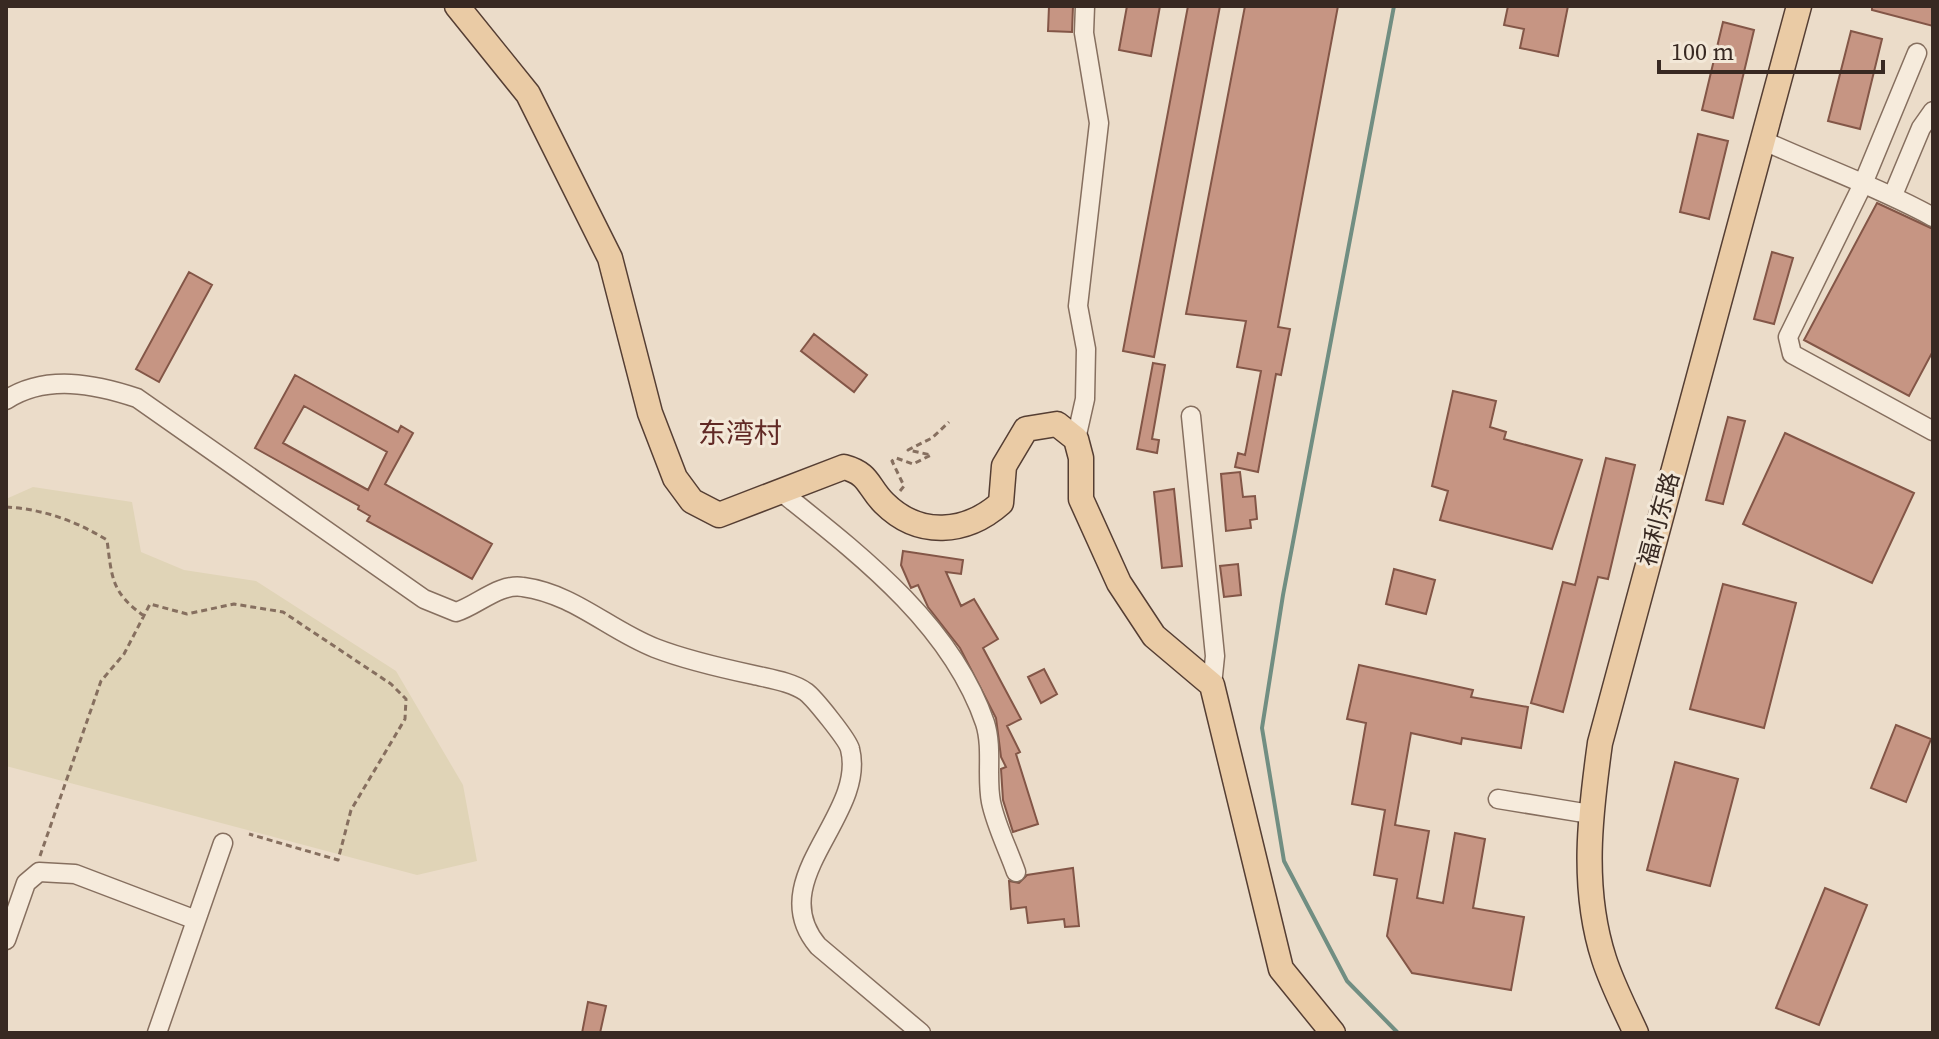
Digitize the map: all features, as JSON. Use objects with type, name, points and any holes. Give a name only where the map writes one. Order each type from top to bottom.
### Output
[{"type":"main road","points":[[457,6],[528,94],[610,258],[650,413],[675,478],[692,501],[719,515],[844,467],[862,472],[888,507],[908,523],[949,528],[981,521],[1001,503],[1004,466],[1026,429],[1057,424],[1076,439],[1081,458],[1081,499],[1119,583],[1154,636],[1212,685],[1281,969],[1333,1033]]},
{"type":"main road","name":"福利东路","points":[[1636,1033],[1604,959],[1591,898],[1590,814],[1600,743],[1799,6]]},
{"type":"street","points":[[1076,439],[1085,399],[1086,349],[1078,306],[1099,123],[1084,33],[1085,6]]},
{"type":"street","points":[[1917,53],[1862,186],[1788,337],[1792,354],[1933,431]]},
{"type":"street","points":[[1893,195],[1921,128],[1933,111]]},
{"type":"street","points":[[1762,140],[1862,186],[1893,195],[1933,217]]},
{"type":"street","points":[[6,400],[54,384],[96,384],[137,398],[424,599],[456,612],[494,592],[520,586],[568,599],[653,647],[779,681],[807,692],[850,747],[852,771],[842,803],[800,895],[805,931],[818,946],[921,1033]]},
{"type":"street","points":[[1191,416],[1215,656],[1212,685]]},
{"type":"street","points":[[780,491],[860,554],[924,621],[970,686],[986,726],[991,801],[1016,872]]},
{"type":"street","points":[[1498,799],[1590,814]]},
{"type":"street","points":[[157,1033],[223,843]]},
{"type":"street","points":[[6,940],[26,883],[39,872],[75,874],[196,920]]},
{"type":"path","points":[[888,507],[904,486],[892,461],[896,458],[913,464],[931,455],[908,450],[932,438],[949,422]]},
{"type":"path","points":[[6,507],[30,508],[82,524],[107,540],[112,581],[122,600],[144,616]]},
{"type":"path","points":[[39,872],[40,849],[101,681],[124,654],[150,604],[187,614],[234,604],[283,612],[391,684],[406,699],[405,719],[351,810],[338,860],[249,834]]},
{"type":"shaded area","points":[[33,487],[132,502],[141,552],[184,570],[256,581],[396,671],[463,785],[477,861],[417,875],[6,766],[6,499]]},
{"type":"building","points":[[1049,6],[1073,6],[1072,32],[1048,31]]},
{"type":"building","points":[[1127,6],[1160,6],[1151,56],[1119,50]]},
{"type":"building","points":[[1188,6],[1220,6],[1154,357],[1123,351]]},
{"type":"building","points":[[1245,6],[1338,6],[1278,327],[1290,329],[1281,375],[1276,374],[1258,472],[1235,467],[1238,453],[1245,455],[1261,371],[1237,367],[1246,321],[1186,314]]},
{"type":"building","points":[[1508,6],[1568,6],[1558,56],[1520,48],[1524,29],[1504,25]]},
{"type":"building","points":[[1872,6],[1933,6],[1933,26],[1872,10]]},
{"type":"building","points":[[1723,22],[1754,30],[1733,118],[1702,110]]},
{"type":"building","points":[[1851,31],[1882,39],[1860,129],[1828,121]]},
{"type":"building","points":[[1698,134],[1728,141],[1709,219],[1680,212]]},
{"type":"building","points":[[1877,203],[1933,229],[1933,351],[1909,396],[1804,340]]},
{"type":"building","points":[[1772,252],[1793,258],[1774,324],[1754,319]]},
{"type":"building","points":[[189,272],[212,285],[159,382],[136,369]]},
{"type":"building","points":[[814,334],[867,375],[854,392],[801,351]]},
{"type":"building","points":[[1153,363],[1165,365],[1152,439],[1159,440],[1157,453],[1137,449]]},
{"type":"building","points":[[295,375],[398,432],[401,426],[413,433],[385,484],[492,544],[472,579],[367,521],[370,516],[358,509],[359,506],[255,448]],"holes":[[[304,406],[387,452],[368,490],[283,443]]]},
{"type":"building","points":[[1453,391],[1496,401],[1490,427],[1506,432],[1504,439],[1582,460],[1552,549],[1440,520],[1448,491],[1432,486]]},
{"type":"building","points":[[1728,417],[1745,421],[1723,504],[1706,500]]},
{"type":"building","points":[[1785,433],[1914,493],[1872,583],[1743,524]]},
{"type":"building","points":[[1606,458],[1635,465],[1608,579],[1598,577],[1563,712],[1531,703],[1563,582],[1575,585]]},
{"type":"building","points":[[1240,472],[1243,497],[1255,496],[1257,519],[1250,520],[1251,528],[1226,531],[1221,474]]},
{"type":"building","points":[[1174,489],[1182,566],[1162,568],[1154,492]]},
{"type":"building","points":[[903,551],[963,560],[961,574],[946,572],[961,606],[974,599],[998,639],[983,648],[1021,719],[1007,726],[1020,752],[1016,754],[1038,824],[1013,832],[1003,800],[1001,769],[1006,767],[1001,757],[996,718],[960,648],[928,607],[918,585],[911,588],[901,565]]},
{"type":"building","points":[[1238,564],[1241,595],[1224,597],[1220,566]]},
{"type":"building","points":[[1394,569],[1435,580],[1426,614],[1386,604]]},
{"type":"building","points":[[1723,584],[1796,603],[1764,728],[1690,709]]},
{"type":"building","points":[[1359,665],[1473,690],[1471,697],[1528,707],[1521,748],[1462,738],[1461,744],[1411,733],[1395,825],[1429,831],[1417,898],[1443,903],[1455,833],[1485,839],[1473,908],[1524,917],[1511,990],[1412,973],[1387,936],[1397,879],[1374,875],[1385,810],[1352,804],[1366,723],[1347,719]]},
{"type":"building","points":[[1044,669],[1057,694],[1041,703],[1028,677]]},
{"type":"building","points":[[1896,725],[1931,739],[1906,802],[1871,788]]},
{"type":"building","points":[[1675,762],[1738,779],[1710,886],[1647,870]]},
{"type":"building","points":[[1073,868],[1079,926],[1065,927],[1064,919],[1028,923],[1026,907],[1011,909],[1009,881],[1019,883],[1027,875]]},
{"type":"building","points":[[1825,888],[1867,905],[1819,1025],[1776,1008]]},
{"type":"building","points":[[588,1002],[606,1006],[600,1033],[582,1033]]},
{"type":"waterway","points":[[1394,6],[1283,595],[1262,728],[1284,861],[1347,981],[1398,1033]]},
{"type":"district","name":"东湾村","points":[[740,433]]}]
